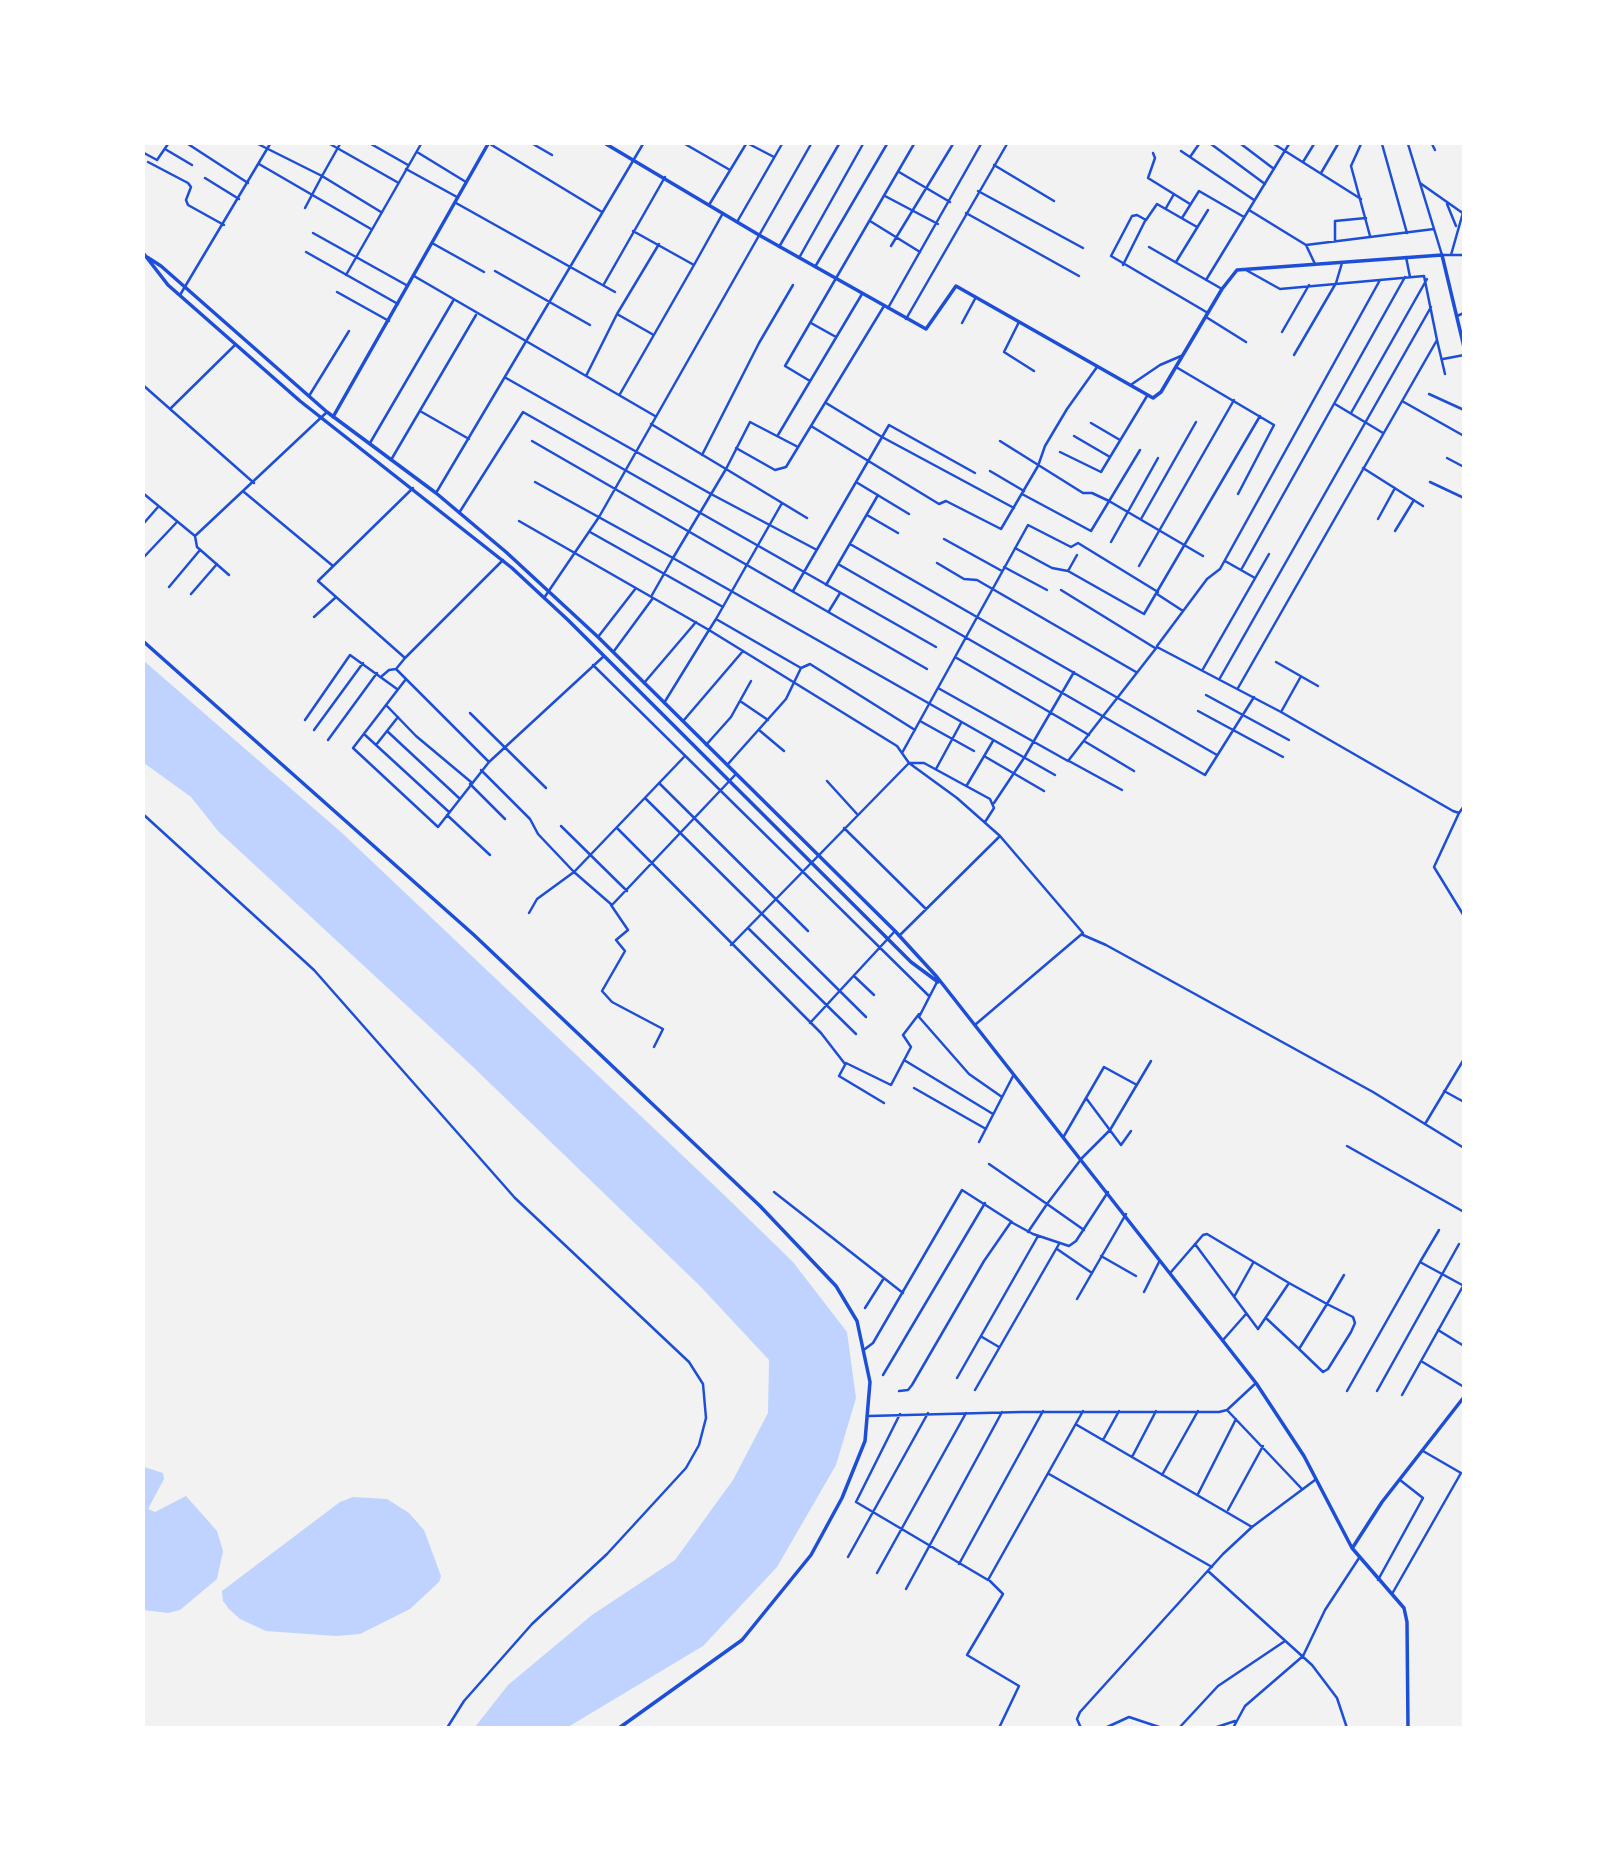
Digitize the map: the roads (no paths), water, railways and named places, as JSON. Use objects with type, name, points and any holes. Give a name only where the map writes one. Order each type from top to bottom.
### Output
[{"type":"street","points":[[144,153],[158,160],[168,144]]},
{"type":"street","points":[[188,144],[248,183]]},
{"type":"street","points":[[258,144],[322,176],[381,212]]},
{"type":"street","points":[[180,295],[270,144]]},
{"type":"street","points":[[330,144],[339,146],[397,182]]},
{"type":"street","points":[[370,144],[456,200],[615,292]]},
{"type":"street","points":[[346,275],[421,144]]},
{"type":"street","points":[[333,417],[489,144],[602,212]]},
{"type":"street","points":[[533,144],[552,155]]},
{"type":"street","points":[[606,144],[779,247],[926,329],[930,328],[954,287],[976,297],[1147,396],[1157,397],[1235,271],[1464,255]]},
{"type":"street","points":[[436,493],[643,144]]},
{"type":"street","points":[[685,144],[730,170]]},
{"type":"street","points":[[709,205],[748,144],[775,157]]},
{"type":"street","points":[[737,222],[782,144]]},
{"type":"street","points":[[544,598],[599,517],[811,144]]},
{"type":"street","points":[[779,247],[839,144]]},
{"type":"street","points":[[799,258],[863,144]]},
{"type":"street","points":[[815,267],[887,144]]},
{"type":"street","points":[[810,380],[785,366],[914,144]]},
{"type":"street","points":[[891,246],[952,145],[944,144]]},
{"type":"street","points":[[736,448],[779,471],[786,467],[921,253],[981,144]]},
{"type":"street","points":[[906,319],[993,164],[1007,144]]},
{"type":"street","points":[[1190,157],[1199,144]]},
{"type":"street","points":[[1211,144],[1265,184]]},
{"type":"street","points":[[1241,144],[1274,169]]},
{"type":"street","points":[[1274,144],[1361,199]]},
{"type":"street","points":[[1206,280],[1289,144]]},
{"type":"street","points":[[1303,162],[1314,144]]},
{"type":"street","points":[[1321,173],[1338,144]]},
{"type":"street","points":[[1361,144],[1351,166],[1370,236]]},
{"type":"street","points":[[1382,144],[1407,233]]},
{"type":"street","points":[[1408,144],[1442,255],[1464,347]]},
{"type":"street","points":[[1432,144],[1435,150]]},
{"type":"street","points":[[305,208],[339,146]]},
{"type":"street","points":[[164,149],[192,165]]},
{"type":"street","points":[[1181,151],[1254,201]]},
{"type":"street","points":[[417,152],[466,183]]},
{"type":"street","points":[[1153,153],[1155,158],[1147,175],[1190,204]]},
{"type":"street","points":[[144,168],[151,158]]},
{"type":"street","points":[[148,162],[188,183],[191,187],[186,200],[188,205],[224,225]]},
{"type":"street","points":[[259,164],[371,229]]},
{"type":"street","points":[[993,164],[1054,201]]},
{"type":"street","points":[[899,172],[925,190],[950,202]]},
{"type":"street","points":[[604,286],[665,177]]},
{"type":"street","points":[[205,178],[239,199]]},
{"type":"street","points":[[1420,183],[1463,212],[1456,226],[1451,255]]},
{"type":"street","points":[[978,191],[1083,248]]},
{"type":"street","points":[[1182,218],[1201,192],[1244,218]]},
{"type":"street","points":[[1166,208],[1174,194]]},
{"type":"street","points":[[885,195],[938,224]]},
{"type":"street","points":[[1446,201],[1456,226]]},
{"type":"street","points":[[1123,265],[1157,204],[1197,227]]},
{"type":"street","points":[[1176,262],[1208,210]]},
{"type":"street","points":[[1249,210],[1306,245],[1315,264]]},
{"type":"street","points":[[620,394],[723,213]]},
{"type":"street","points":[[967,213],[1079,276]]},
{"type":"street","points":[[1146,220],[1137,215],[1132,216],[1111,252],[1112,258],[1207,315],[1245,342]]},
{"type":"street","points":[[1335,241],[1335,221],[1366,218]]},
{"type":"street","points":[[870,220],[921,253]]},
{"type":"street","points":[[1306,245],[1434,229]]},
{"type":"street","points":[[633,232],[694,265]]},
{"type":"street","points":[[313,233],[408,286]]},
{"type":"street","points":[[1455,233],[1464,234]]},
{"type":"street","points":[[432,243],[484,272]]},
{"type":"street","points":[[586,376],[617,314],[659,244]]},
{"type":"street","points":[[1149,247],[1222,289]]},
{"type":"street","points":[[306,252],[398,304]]},
{"type":"street","points":[[145,255],[333,417],[436,493],[598,637],[895,931],[976,1024],[1256,1383],[1284,1424],[1352,1548],[1404,1608],[1407,1622],[1408,1727]]},
{"type":"street","points":[[145,255],[155,270],[180,295],[321,418],[503,560],[604,656],[927,977],[938,982]]},
{"type":"street","points":[[1241,570],[1407,277],[1406,257]]},
{"type":"street","points":[[1294,355],[1336,283],[1342,262]]},
{"type":"street","points":[[1245,269],[1280,289],[1407,277],[1424,276],[1427,279]]},
{"type":"street","points":[[495,271],[590,325]]},
{"type":"street","points":[[414,276],[476,315],[655,416]]},
{"type":"street","points":[[1427,279],[1445,374]]},
{"type":"street","points":[[1351,413],[1427,279]]},
{"type":"street","points":[[1069,761],[1183,611],[1225,561],[1380,280]]},
{"type":"street","points":[[702,455],[759,343],[793,285]]},
{"type":"street","points":[[1282,332],[1309,285]]},
{"type":"street","points":[[337,292],[389,321]]},
{"type":"street","points":[[778,435],[862,294]]},
{"type":"street","points":[[962,323],[976,297]]},
{"type":"street","points":[[370,443],[453,301]]},
{"type":"street","points":[[1220,678],[1431,306]]},
{"type":"street","points":[[1457,316],[1464,313]]},
{"type":"street","points":[[617,314],[652,334]]},
{"type":"street","points":[[391,460],[476,315]]},
{"type":"street","points":[[1019,322],[1004,352],[1034,371]]},
{"type":"street","points":[[811,323],[836,337]]},
{"type":"street","points":[[309,396],[349,331]]},
{"type":"street","points":[[1238,688],[1437,340]]},
{"type":"street","points":[[170,409],[236,344]]},
{"type":"street","points":[[1130,386],[1155,368],[1184,355]]},
{"type":"street","points":[[1442,360],[1464,355]]},
{"type":"street","points":[[811,426],[867,463],[939,504],[946,501],[1000,529],[1038,466],[1045,446],[1066,409],[1097,367]]},
{"type":"street","points":[[1176,367],[1234,400],[1274,427],[1238,494]]},
{"type":"street","points":[[506,378],[710,494],[817,550]]},
{"type":"street","points":[[144,386],[254,483]]},
{"type":"street","points":[[1429,394],[1464,410]]},
{"type":"street","points":[[1060,452],[1100,473],[1147,396]]},
{"type":"street","points":[[1139,566],[1234,400]]},
{"type":"street","points":[[1402,401],[1464,436]]},
{"type":"street","points":[[826,403],[882,437],[1014,508]]},
{"type":"street","points":[[1334,403],[1383,433]]},
{"type":"street","points":[[420,411],[468,439]]},
{"type":"street","points":[[459,513],[522,411],[936,647]]},
{"type":"street","points":[[195,536],[327,412]]},
{"type":"street","points":[[1015,548],[1052,568],[1068,571],[1143,614],[1260,416]]},
{"type":"street","points":[[613,652],[652,597],[750,422],[798,447]]},
{"type":"street","points":[[1141,520],[1196,422]]},
{"type":"street","points":[[1091,423],[1120,440]]},
{"type":"street","points":[[651,424],[807,519]]},
{"type":"street","points":[[793,591],[890,425],[975,473]]},
{"type":"street","points":[[1074,436],[1110,457]]},
{"type":"street","points":[[532,441],[927,669]]},
{"type":"street","points":[[1000,441],[1083,492],[1109,501],[1203,556]]},
{"type":"street","points":[[990,471],[1089,532],[1140,450]]},
{"type":"street","points":[[1111,541],[1158,458]]},
{"type":"street","points":[[1447,458],[1464,467]]},
{"type":"street","points":[[1363,468],[1423,506]]},
{"type":"street","points":[[535,482],[1055,775]]},
{"type":"street","points":[[856,482],[909,514]]},
{"type":"street","points":[[1430,482],[1464,498]]},
{"type":"street","points":[[405,658],[318,582],[414,488]]},
{"type":"street","points":[[1378,519],[1395,488]]},
{"type":"street","points":[[244,492],[333,566]]},
{"type":"street","points":[[826,585],[878,495]]},
{"type":"street","points":[[144,496],[195,536],[200,550],[229,575]]},
{"type":"street","points":[[1395,531],[1414,500]]},
{"type":"street","points":[[664,703],[732,593],[782,503]]},
{"type":"street","points":[[144,523],[158,507]]},
{"type":"street","points":[[867,515],[898,533]]},
{"type":"street","points":[[519,521],[696,622],[891,742],[909,762],[1000,836],[1083,935],[1106,945],[1464,1148]]},
{"type":"street","points":[[144,557],[177,522]]},
{"type":"street","points":[[902,753],[1030,525],[1071,547],[1078,543],[1183,611]]},
{"type":"street","points":[[590,532],[723,607]]},
{"type":"street","points":[[944,539],[1047,590]]},
{"type":"street","points":[[849,544],[1218,756]]},
{"type":"street","points":[[169,587],[200,550]]},
{"type":"street","points":[[1202,670],[1269,554]]},
{"type":"street","points":[[1068,571],[1077,555]]},
{"type":"street","points":[[382,677],[389,670],[396,669],[503,560]]},
{"type":"street","points":[[1225,561],[1255,578]]},
{"type":"street","points":[[191,594],[217,564]]},
{"type":"street","points":[[838,564],[1205,775],[1254,697]]},
{"type":"street","points":[[937,564],[962,578],[975,579],[993,588],[1136,672]]},
{"type":"street","points":[[598,637],[636,588]]},
{"type":"street","points":[[1061,590],[1156,647],[1220,678],[1459,813]]},
{"type":"street","points":[[829,612],[840,593]]},
{"type":"street","points":[[314,617],[335,598]]},
{"type":"street","points":[[716,619],[801,668],[815,665],[915,730]]},
{"type":"street","points":[[644,683],[696,622]]},
{"type":"street","points":[[144,642],[474,935],[760,1206],[846,1300],[857,1321],[870,1382],[869,1416],[861,1458],[811,1555],[733,1648],[619,1727]]},
{"type":"street","points":[[682,721],[743,651]]},
{"type":"street","points":[[305,720],[350,655],[397,689]]},
{"type":"street","points":[[405,679],[354,750],[438,826],[481,770],[604,656]]},
{"type":"street","points":[[955,657],[1089,735]]},
{"type":"street","points":[[1276,662],[1318,686]]},
{"type":"street","points":[[314,730],[363,663]]},
{"type":"street","points":[[593,665],[929,996]]},
{"type":"street","points":[[726,765],[786,699],[801,668]]},
{"type":"street","points":[[396,669],[489,762]]},
{"type":"street","points":[[985,822],[1073,672]]},
{"type":"street","points":[[328,740],[377,673]]},
{"type":"street","points":[[1281,712],[1301,677]]},
{"type":"street","points":[[706,745],[728,722],[751,681]]},
{"type":"street","points":[[938,688],[1122,790]]},
{"type":"street","points":[[1206,695],[1289,740]]},
{"type":"street","points":[[740,701],[768,720]]},
{"type":"street","points":[[386,705],[505,818]]},
{"type":"street","points":[[1198,711],[1283,757]]},
{"type":"street","points":[[470,713],[507,746],[546,788]]},
{"type":"street","points":[[376,745],[398,718]]},
{"type":"street","points":[[920,720],[974,751]]},
{"type":"street","points":[[936,769],[961,723]]},
{"type":"street","points":[[759,730],[784,751]]},
{"type":"street","points":[[387,731],[459,799]]},
{"type":"street","points":[[363,734],[490,855]]},
{"type":"street","points":[[967,785],[993,741]]},
{"type":"street","points":[[1084,741],[1134,771]]},
{"type":"street","points":[[529,913],[537,900],[574,872],[685,756]]},
{"type":"street","points":[[984,756],[1044,791]]},
{"type":"street","points":[[731,945],[909,762],[920,761],[967,785],[994,803]]},
{"type":"street","points":[[481,770],[527,816],[538,834],[574,872],[611,905],[628,930],[616,940],[625,951],[602,991],[612,1002],[663,1029],[654,1047]]},
{"type":"street","points":[[611,905],[682,834],[736,774]]},
{"type":"street","points":[[827,781],[857,814]]},
{"type":"street","points":[[659,783],[808,930]]},
{"type":"street","points":[[645,798],[866,1017]]},
{"type":"street","points":[[1464,806],[1433,864],[1436,874],[1464,915]]},
{"type":"street","points":[[144,815],[314,970],[515,1198],[689,1362],[705,1393],[705,1424],[686,1468],[607,1554],[532,1625],[464,1701],[447,1727]]},
{"type":"street","points":[[561,826],[627,891]]},
{"type":"street","points":[[844,827],[926,909]]},
{"type":"street","points":[[617,828],[810,1023],[845,1063],[889,1085],[911,1046],[903,1035],[938,982]]},
{"type":"street","points":[[899,936],[1000,836]]},
{"type":"street","points":[[747,928],[856,1034]]},
{"type":"street","points":[[810,1023],[895,931]]},
{"type":"street","points":[[976,1024],[1083,935]]},
{"type":"street","points":[[854,975],[874,995]]},
{"type":"street","points":[[919,1014],[969,1074],[1002,1097]]},
{"type":"street","points":[[1425,1124],[1464,1059]]},
{"type":"street","points":[[904,1060],[993,1114]]},
{"type":"street","points":[[1028,1232],[1082,1158],[1110,1130],[1151,1061]]},
{"type":"street","points":[[845,1063],[840,1078],[884,1102]]},
{"type":"street","points":[[1064,1136],[1104,1067],[1137,1085]]},
{"type":"street","points":[[979,1142],[1014,1073]]},
{"type":"street","points":[[914,1088],[986,1129]]},
{"type":"street","points":[[1444,1091],[1464,1102]]},
{"type":"street","points":[[1086,1098],[1121,1145],[1132,1131]]},
{"type":"street","points":[[1347,1146],[1464,1212]]},
{"type":"street","points":[[989,1164],[1084,1230]]},
{"type":"street","points":[[865,1349],[873,1343],[962,1190],[1028,1232],[1059,1244],[1071,1245],[1108,1192]]},
{"type":"street","points":[[774,1192],[903,1293]]},
{"type":"street","points":[[883,1375],[985,1203]]},
{"type":"street","points":[[1077,1299],[1126,1214]]},
{"type":"street","points":[[899,1391],[908,1390],[912,1385],[984,1261],[1012,1222]]},
{"type":"street","points":[[1348,1391],[1439,1230]]},
{"type":"street","points":[[1171,1272],[1195,1244],[1208,1234],[1355,1321],[1328,1369],[1321,1371],[1267,1319]]},
{"type":"street","points":[[957,1378],[1038,1236]]},
{"type":"street","points":[[975,1390],[1059,1244]]},
{"type":"street","points":[[1195,1244],[1259,1330],[1289,1283]]},
{"type":"street","points":[[1377,1391],[1460,1244]]},
{"type":"street","points":[[1056,1249],[1092,1273]]},
{"type":"street","points":[[1101,1256],[1136,1276]]},
{"type":"street","points":[[1144,1292],[1161,1259]]},
{"type":"street","points":[[1234,1297],[1254,1262]]},
{"type":"street","points":[[1402,1395],[1463,1286],[1420,1262]]},
{"type":"street","points":[[1299,1349],[1344,1275]]},
{"type":"street","points":[[865,1308],[884,1278]]},
{"type":"street","points":[[1223,1340],[1246,1314]]},
{"type":"street","points":[[1438,1331],[1464,1346]]},
{"type":"street","points":[[982,1337],[999,1347]]},
{"type":"street","points":[[1421,1361],[1464,1387]]},
{"type":"street","points":[[869,1416],[1227,1410],[1256,1383]]},
{"type":"street","points":[[1352,1548],[1464,1397]]},
{"type":"street","points":[[1132,1457],[1156,1410]]},
{"type":"street","points":[[1227,1410],[1302,1489]]},
{"type":"street","points":[[959,1564],[1043,1411]]},
{"type":"street","points":[[989,1580],[1083,1411]]},
{"type":"street","points":[[1103,1440],[1119,1411]]},
{"type":"street","points":[[1162,1475],[1198,1411]]},
{"type":"street","points":[[906,1589],[1002,1412]]},
{"type":"street","points":[[848,1558],[928,1413]]},
{"type":"street","points":[[877,1573],[966,1413]]},
{"type":"street","points":[[900,1414],[856,1499],[989,1580],[1003,1594],[967,1655],[1019,1686],[999,1727]]},
{"type":"street","points":[[1197,1495],[1236,1419]]},
{"type":"street","points":[[1076,1424],[1252,1527]]},
{"type":"street","points":[[1227,1512],[1264,1446]]},
{"type":"street","points":[[1392,1594],[1462,1471],[1423,1451]]},
{"type":"street","points":[[1049,1474],[1210,1569],[1303,1656],[1333,1692],[1347,1727]]},
{"type":"street","points":[[1081,1727],[1077,1719],[1080,1712],[1210,1569],[1252,1527],[1315,1479]]},
{"type":"street","points":[[1378,1580],[1423,1498],[1400,1480]]},
{"type":"street","points":[[1233,1727],[1245,1706],[1303,1656],[1325,1610],[1359,1558]]},
{"type":"street","points":[[1179,1727],[1218,1686],[1285,1641]]},
{"type":"street","points":[[1105,1727],[1129,1717],[1162,1727]]},
{"type":"street","points":[[1214,1727],[1235,1721]]},
{"type":"water","points":[[144,661],[342,833],[721,1192],[793,1262],[847,1332],[856,1398],[836,1465],[777,1567],[703,1646],[568,1727],[475,1727],[508,1685],[592,1615],[675,1560],[733,1480],[768,1413],[769,1360],[700,1286],[470,1064],[218,831],[191,797],[144,763]]},
{"type":"water","points":[[144,1467],[163,1473],[164,1479],[148,1509],[155,1512],[186,1496],[217,1531],[223,1551],[217,1579],[180,1610],[168,1613],[144,1610]]},
{"type":"water","points":[[353,1497],[387,1499],[409,1513],[424,1530],[441,1576],[439,1582],[410,1609],[360,1634],[336,1636],[266,1631],[240,1619],[229,1609],[223,1601],[222,1591],[340,1502]]}]
